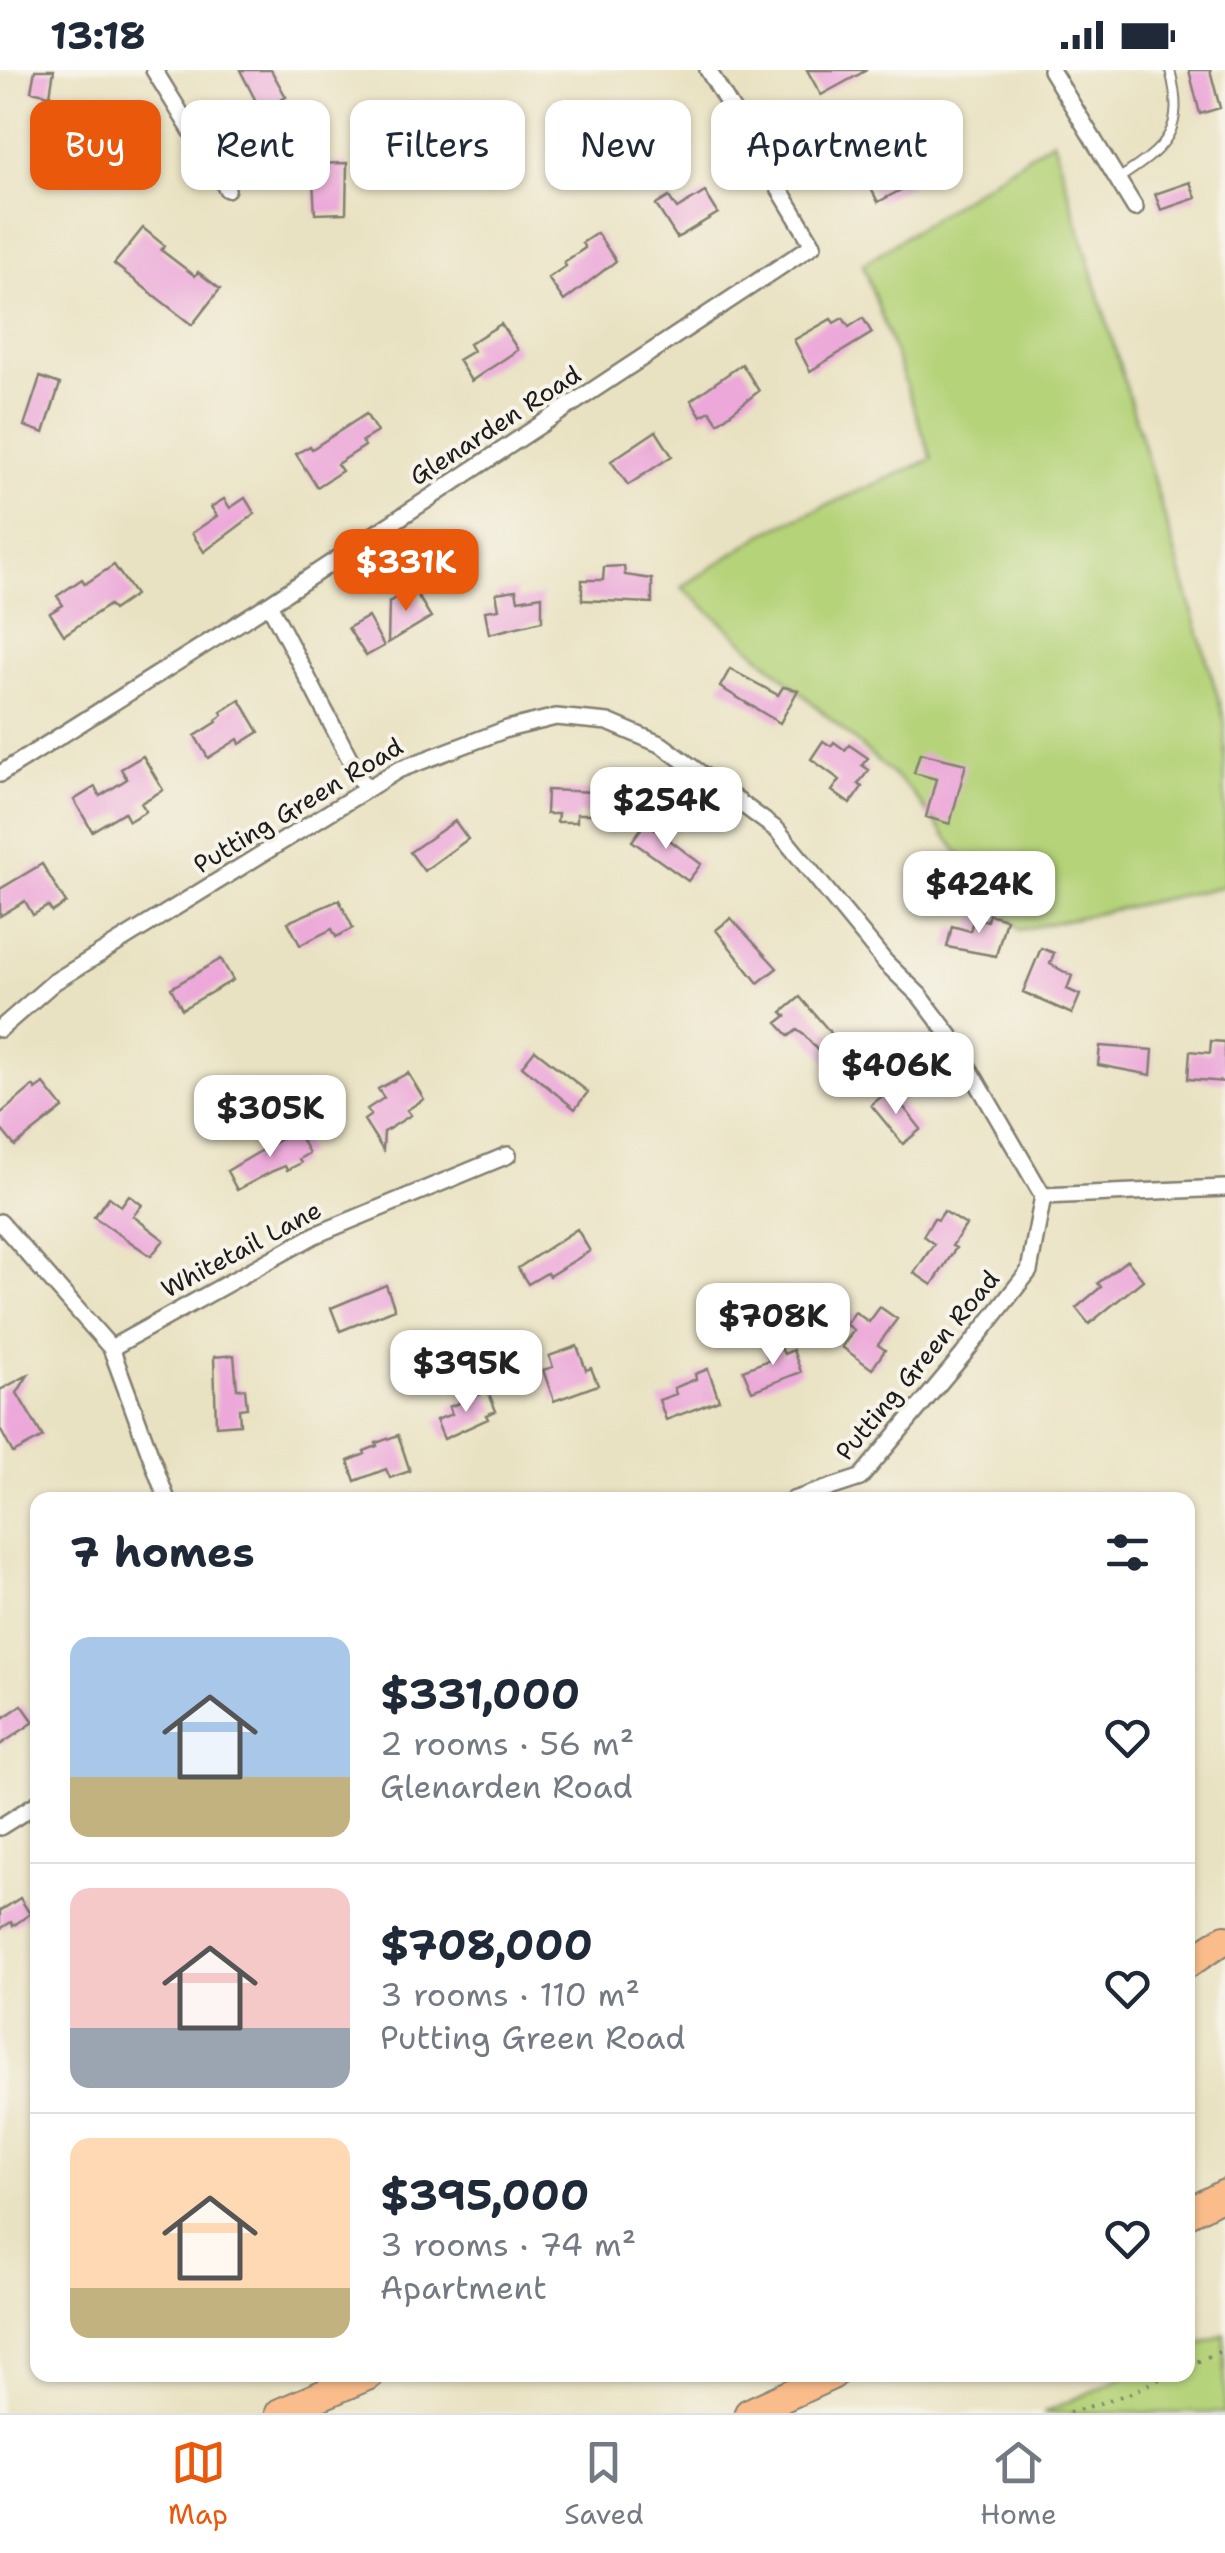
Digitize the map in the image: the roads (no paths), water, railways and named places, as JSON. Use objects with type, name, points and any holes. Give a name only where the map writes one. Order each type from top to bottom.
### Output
[{"type":"highway","points":[[1195,1959],[1225,1939]]},
{"type":"highway","points":[[1195,2209],[1225,2194]]},
{"type":"highway","points":[[280,2413],[353,2382]]},
{"type":"highway","points":[[749,2413],[817,2382]]},
{"type":"street","points":[[154,70],[181,114]]},
{"type":"street","name":"Glenarden Road","points":[[0,774],[268,604],[813,245],[708,70]]},
{"type":"street","points":[[1051,70],[1135,208]]},
{"type":"street","points":[[268,604],[366,790]]},
{"type":"street","name":"Putting Green Road","points":[[0,1029],[54,982],[398,770],[458,745],[556,717],[608,722],[662,745],[777,830],[886,964],[920,996],[951,1037],[1043,1196],[1029,1270],[860,1478],[817,1492]]},
{"type":"street","name":"Whitetail Lane","points":[[110,1348],[315,1235],[508,1155]]},
{"type":"street","points":[[1043,1196],[1225,1188]]},
{"type":"street","points":[[0,1222],[110,1348],[163,1492]]},
{"type":"street","points":[[0,1827],[30,1808]]},
{"type":"lane","points":[[1118,180],[1149,159],[1168,137],[1176,120],[1178,100],[1170,70]]}]
